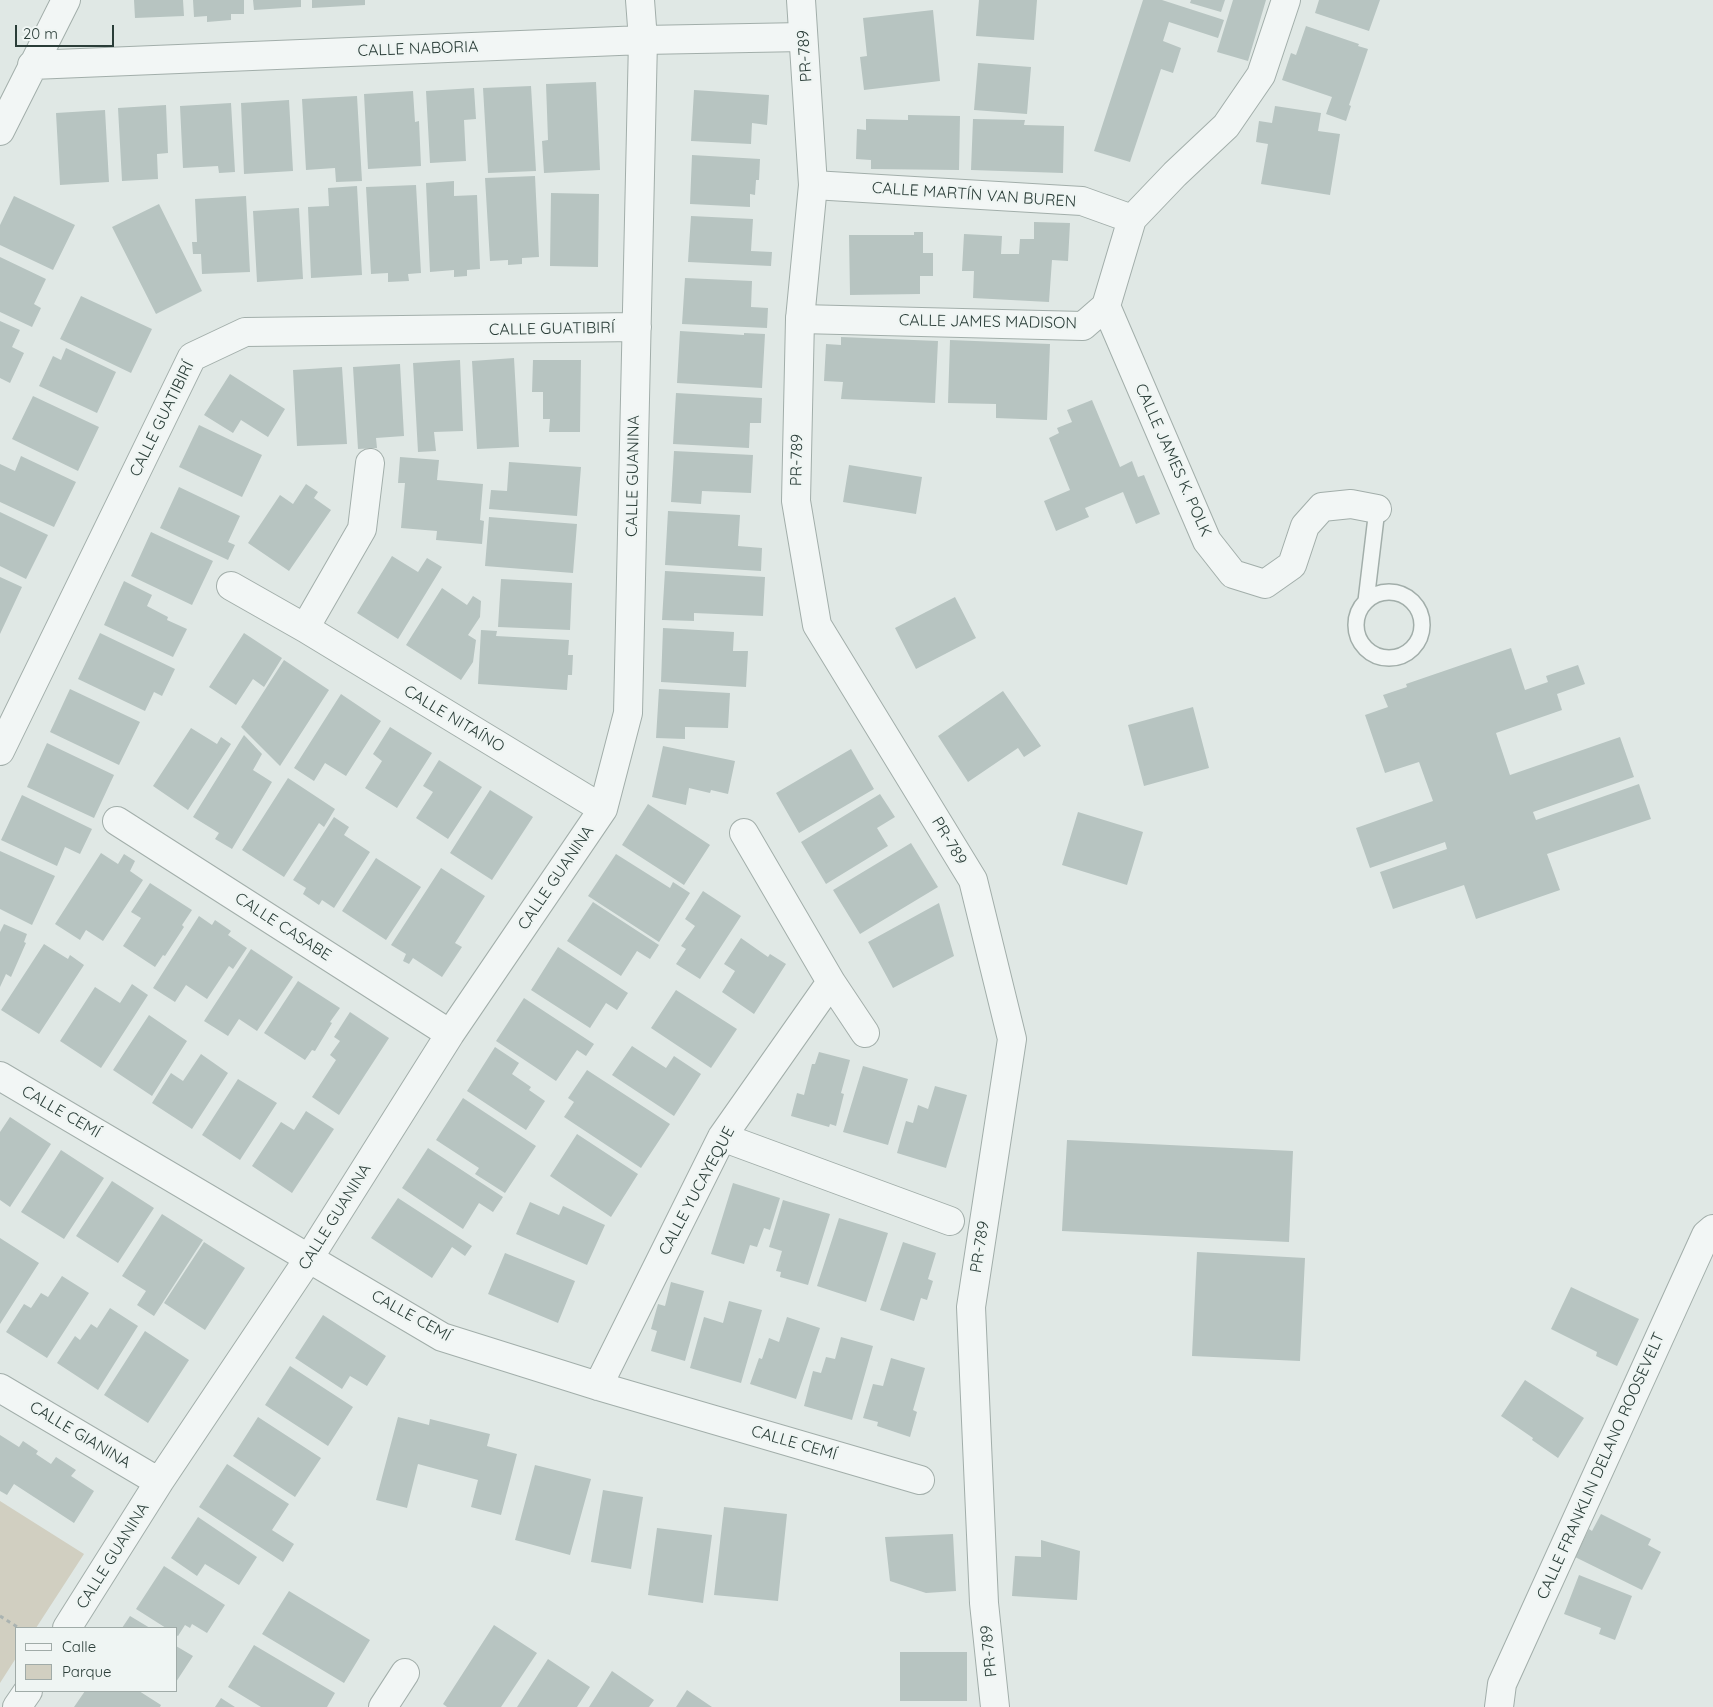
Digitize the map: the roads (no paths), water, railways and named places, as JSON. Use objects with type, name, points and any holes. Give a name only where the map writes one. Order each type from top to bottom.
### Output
[{"type":"street","points":[[0,131],[66,0]]},
{"type":"street","name":"CALLE GUANINA","points":[[68,1627],[159,1482],[309,1258],[450,1034],[603,809],[628,713],[642,40],[640,0]]},
{"type":"street","name":"PR-789","points":[[801,0],[814,185],[800,318],[796,501],[817,625],[973,880],[1012,1039],[971,1307],[984,1602],[995,1707]]},
{"type":"street","points":[[1106,306],[1132,219],[1175,174],[1226,126],[1261,75],[1286,0]]},
{"type":"street","name":"CALLE NABORIA","points":[[32,65],[642,40],[803,37]]},
{"type":"street","name":"CALLE MARTÍN VAN BUREN","points":[[814,185],[1082,201],[1132,219]]},
{"type":"street","name":"CALLE JAMES MADISON","points":[[800,318],[1083,326],[1106,306]]},
{"type":"street","name":"CALLE JAMES K. POLK","points":[[1106,306],[1207,541],[1233,574],[1264,584],[1292,565],[1305,526],[1322,507],[1351,504],[1377,509]]},
{"type":"street","name":"CALLE GUATIBIRÍ","points":[[0,750],[192,356],[245,332],[637,328]]},
{"type":"street","points":[[305,628],[362,529],[370,463]]},
{"type":"street","name":"CALLE NITAÍNO","points":[[231,586],[305,628],[603,809]]},
{"type":"street","name":"CALLE CASABE","points":[[116,821],[450,1034]]},
{"type":"street","points":[[744,833],[832,982],[865,1033]]},
{"type":"street","name":"CALLE YUCAYEQUE","points":[[598,1386],[722,1137],[832,982]]},
{"type":"street","name":"CALLE CEMÍ","points":[[0,1076],[442,1337],[598,1386],[920,1480]]},
{"type":"street","points":[[722,1137],[950,1221]]},
{"type":"street","name":"CALLE FRANKLIN DELANO ROOSEVELT","points":[[1499,1707],[1502,1684],[1706,1235],[1713,1228]]},
{"type":"street","name":"CALLE GIANINA","points":[[0,1388],[159,1482]]},
{"type":"street","points":[[383,1707],[406,1673]]},
{"type":"street","points":[[18,1707],[27,1692]]},
{"type":"lane","points":[[1366,600],[1374,595],[1397,592],[1408,597],[1416,605],[1421,616],[1422,627],[1420,638],[1413,648],[1404,655],[1383,658],[1373,655],[1364,648],[1358,639],[1355,624],[1359,609],[1366,600],[1377,509]]}]
